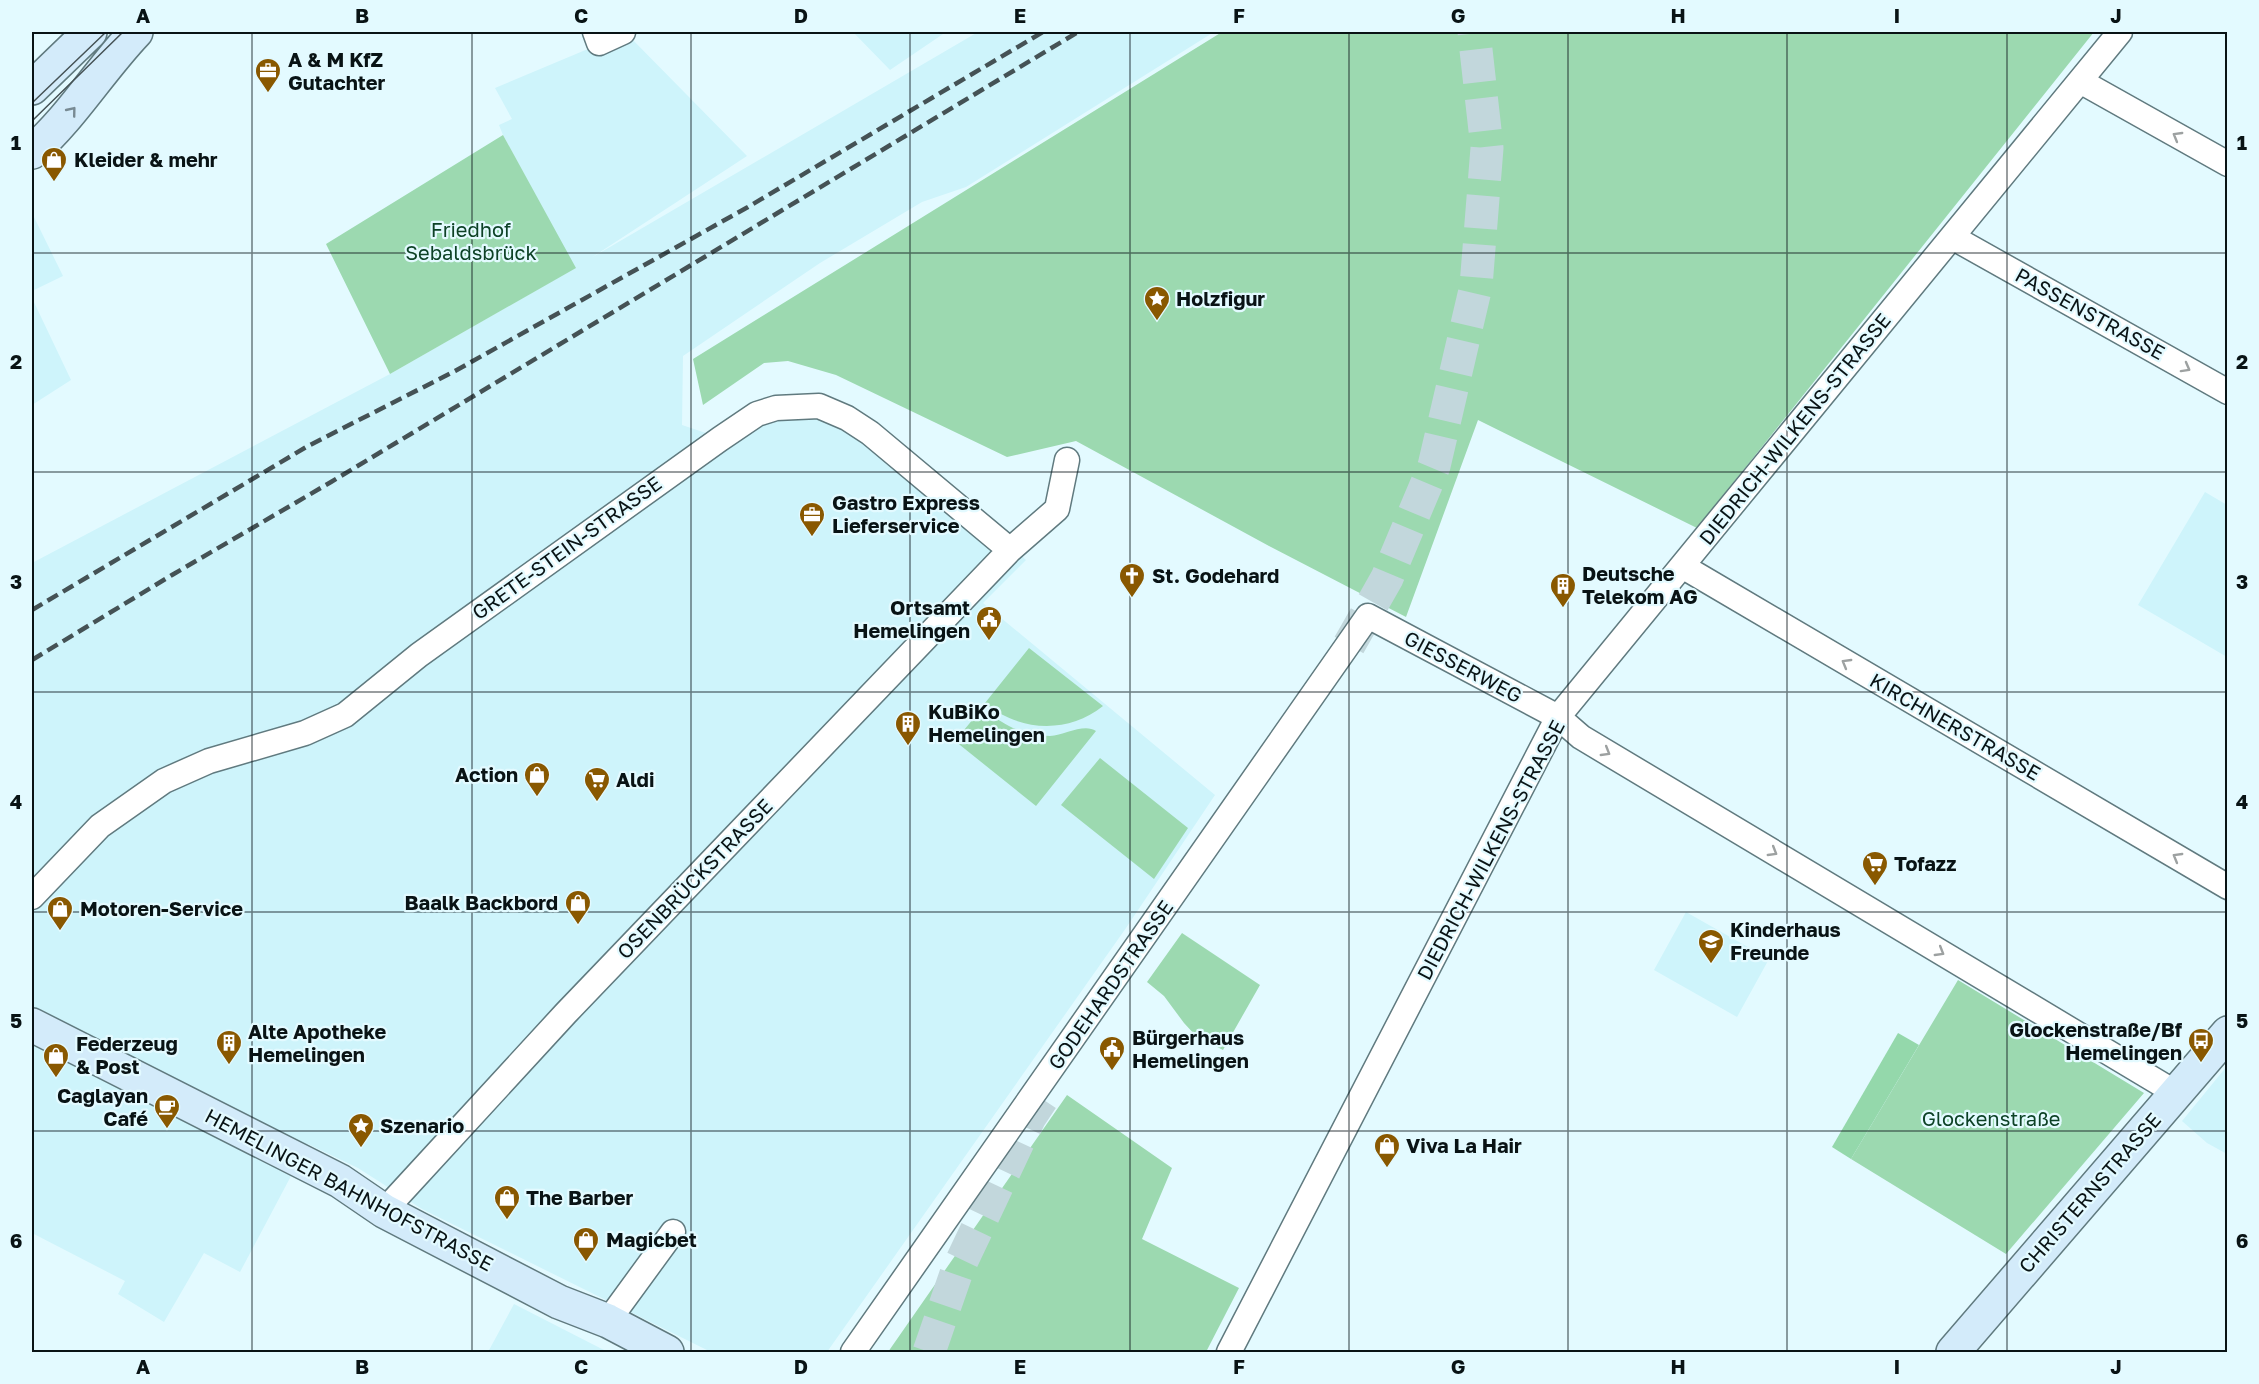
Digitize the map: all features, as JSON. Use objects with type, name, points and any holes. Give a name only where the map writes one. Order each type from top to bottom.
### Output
[{"type":"street","points":[[32,152],[54,132],[110,59],[136,32]]},
{"type":"street","points":[[595,32],[599,42],[622,32]]},
{"type":"street","name":"DIEDRICH-WILKENS-STRASSE","points":[[1229,1353],[1558,717],[2120,32]]},
{"type":"street","points":[[32,61],[44,52],[80,41]]},
{"type":"street","points":[[32,88],[80,41]]},
{"type":"street","points":[[2080,81],[2228,164]]},
{"type":"street","name":"PASSENSTRASSE","points":[[1952,237],[2228,392]]},
{"type":"street","name":"GRETE-STEIN-STRASSE","points":[[32,897],[39,887],[100,826],[164,780],[209,761],[305,733],[345,715],[419,655],[757,414],[776,408],[819,406],[847,418],[870,433],[1011,550]]},
{"type":"street","points":[[1011,550],[1057,508],[1067,460]]},
{"type":"street","name":"OSENBRÜCKSTRASSE","points":[[384,1211],[566,1013],[1011,550]]},
{"type":"street","name":"KIRCHNERSTRASSE","points":[[1683,566],[2228,887]]},
{"type":"street","name":"GIESSERWEG","points":[[1368,616],[1558,717]]},
{"type":"street","name":"GODEHARDSTRASSE","points":[[853,1353],[1368,616]]},
{"type":"street","points":[[1558,717],[1591,743],[2176,1093]]},
{"type":"street","name":"HEMELINGER BAHNHOFSTRASSE","points":[[32,1025],[340,1181],[384,1211],[559,1302],[608,1321],[667,1353]]},
{"type":"street","name":"CHRISTERNSTRASSE","points":[[1953,1353],[2228,1033]]},
{"type":"street","points":[[608,1321],[673,1233]]},
{"type":"shaded area","points":[[853,32],[946,32],[890,70]]},
{"type":"shaded area","points":[[978,32],[1214,32],[966,187],[922,202],[820,263],[683,356],[682,425],[715,436],[826,404],[965,504],[1026,560],[983,603],[1215,795],[1126,928],[827,1352],[711,1352],[422,1209],[358,1168],[308,1144],[240,1272],[204,1253],[164,1322],[118,1294],[125,1281],[32,1233],[32,563],[390,374],[575,268],[503,135],[499,125],[512,119],[495,88],[626,33],[747,156],[591,258]]},
{"type":"shaded area","points":[[32,213],[63,276],[32,291]]},
{"type":"shaded area","points":[[32,298],[71,380],[32,405]]},
{"type":"shaded area","points":[[2205,492],[2227,505],[2227,657],[2138,605]]},
{"type":"shaded area","name":"Kinderhaus Freunde","points":[[1686,912],[1769,959],[1737,1017],[1654,970]]},
{"type":"shaded area","points":[[2227,1066],[2227,1154],[2207,1143],[2182,1121]]},
{"type":"shaded area","points":[[514,1304],[600,1348],[608,1352],[488,1352]]},
{"type":"green space","points":[[1222,32],[2094,32],[1697,528],[1478,420],[1406,617],[1269,546],[1076,441],[1007,457],[836,375],[788,361],[764,363],[703,405],[693,359]]},
{"type":"green space","name":"Friedhof Sebaldsbrück","points":[[503,135],[576,268],[390,374],[326,244]]},
{"type":"green space","points":[[1029,648],[1103,706],[1075,721],[1044,726],[1013,720],[985,703]]},
{"type":"green space","points":[[978,713],[987,714],[1013,728],[1036,735],[1050,736],[1086,728],[1096,731],[1036,806],[955,741]]},
{"type":"green space","points":[[1100,758],[1188,828],[1154,879],[1061,805]]},
{"type":"green space","points":[[1182,933],[1260,985],[1223,1050],[1196,1036],[1164,996],[1147,982]]},
{"type":"green space","name":"Glockenstraße","points":[[1958,980],[2144,1093],[2006,1254],[1851,1159]]},
{"type":"green space","points":[[1898,1033],[1919,1045],[1851,1159],[1832,1147]]},
{"type":"green space","points":[[1067,1095],[1172,1168],[1142,1239],[1239,1288],[1206,1352],[888,1352]]},
{"type":"tunnel","points":[[1349,645],[1387,578],[1434,466],[1476,286],[1487,148],[1474,32]]},
{"type":"tunnel","points":[[929,1352],[957,1271],[1030,1117],[1048,1090]]},
{"type":"tram line","points":[[32,103],[106,32]]},
{"type":"tram line","points":[[32,121],[123,32]]},
{"type":"railway","points":[[32,610],[308,446],[455,371],[748,207],[1043,32]]},
{"type":"railway","points":[[32,660],[1078,32]]},
{"type":"place","name":"A & M KfZ Gutachter","points":[[268,94]]},
{"type":"place","name":"Kleider & mehr","points":[[54,183]]},
{"type":"place","name":"Holzfigur","points":[[1157,322]]},
{"type":"place","name":"Gastro Express Lieferservice","points":[[812,538]]},
{"type":"place","name":"St. Godehard","points":[[1132,599]]},
{"type":"place","name":"Deutsche Telekom AG","points":[[1563,609]]},
{"type":"place","name":"Ortsamt Hemelingen","points":[[989,642]]},
{"type":"place","name":"KuBiKo Hemelingen","points":[[908,747]]},
{"type":"place","name":"Action","points":[[537,798]]},
{"type":"place","name":"Aldi","points":[[597,803]]},
{"type":"place","name":"Tofazz","points":[[1875,887]]},
{"type":"place","name":"Baalk Backbord","points":[[578,926]]},
{"type":"place","name":"Motoren-Service","points":[[60,932]]},
{"type":"place","name":"Kinderhaus Freunde","points":[[1711,965]]},
{"type":"place","name":"Glockenstraße/Bf Hemelingen","points":[[2201,1064]]},
{"type":"place","name":"Alte Apotheke Hemelingen","points":[[229,1066]]},
{"type":"place","name":"Bürgerhaus Hemelingen","points":[[1112,1072]]},
{"type":"place","name":"Federzeug & Post","points":[[56,1079]]},
{"type":"place","name":"Caglayan Café","points":[[167,1130]]},
{"type":"place","name":"Szenario","points":[[361,1149]]},
{"type":"place","name":"Viva La Hair","points":[[1387,1169]]},
{"type":"place","name":"The Barber","points":[[507,1221]]},
{"type":"place","name":"Magicbet","points":[[586,1263]]}]
